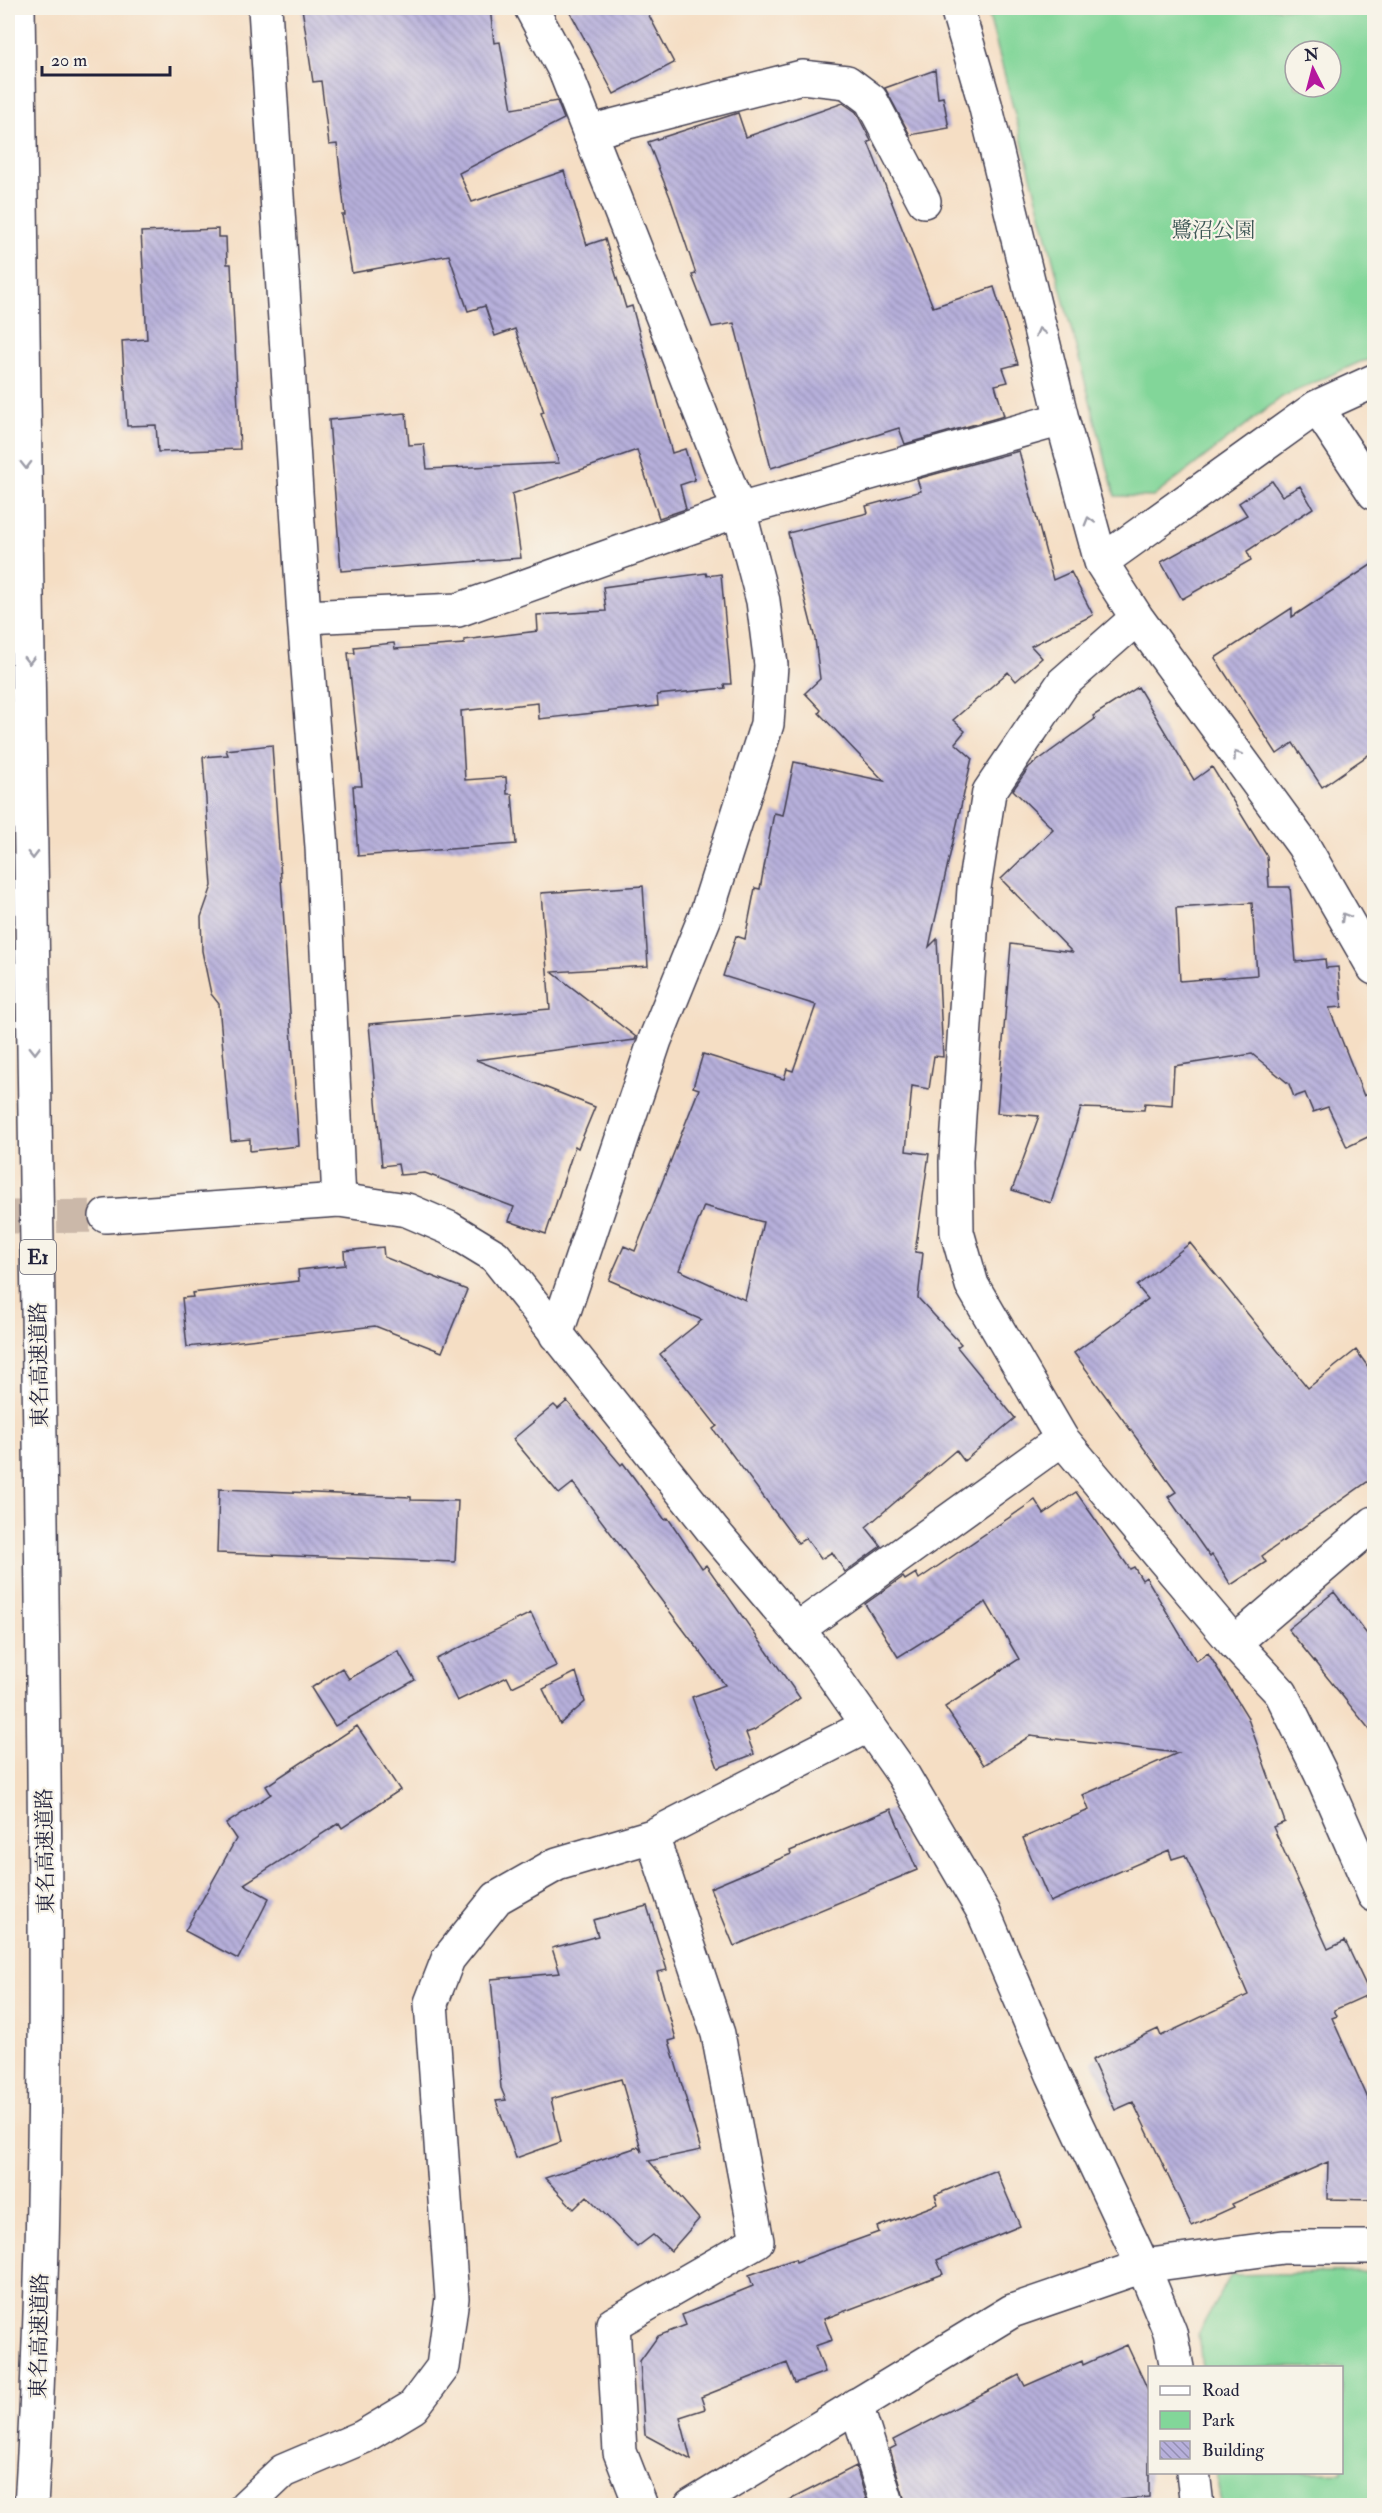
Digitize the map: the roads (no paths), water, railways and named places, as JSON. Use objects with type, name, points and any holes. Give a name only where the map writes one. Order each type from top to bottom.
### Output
[{"type":"main road","name":"東名高速道路","points":[[18,8],[34,898],[46,1966],[38,2400],[31,2505]]},
{"type":"main road","points":[[265,8],[304,617],[322,847],[339,1200]]},
{"type":"main road","points":[[531,8],[565,71],[739,510],[763,601],[771,665],[767,724],[707,912],[655,1040],[556,1335]]},
{"type":"main road","points":[[957,8],[985,104],[1062,419],[1101,562],[1137,618],[1303,845],[1374,968]]},
{"type":"main road","points":[[589,132],[801,77],[847,82],[871,100],[924,201]]},
{"type":"main road","points":[[1101,562],[1317,407],[1374,381]]},
{"type":"main road","points":[[1317,407],[1374,493]]},
{"type":"main road","points":[[304,617],[458,610],[739,510],[1062,419]]},
{"type":"main road","points":[[1137,618],[1063,683],[989,792],[974,888],[956,1161],[957,1232],[972,1285],[1062,1439],[1234,1643],[1281,1693],[1321,1774],[1374,1895]]},
{"type":"main road","points":[[106,1216],[339,1200],[407,1210],[449,1228],[495,1256],[714,1532],[821,1658],[902,1773],[983,1911],[1053,2075],[1143,2266],[1170,2332],[1177,2366]]},
{"type":"main road","points":[[798,1629],[1062,1439]]},
{"type":"main road","points":[[1234,1643],[1374,1523]]},
{"type":"main road","points":[[246,2505],[283,2471],[363,2437],[413,2406],[443,2367],[452,2298],[431,2003],[448,1959],[497,1898],[557,1864],[652,1836],[869,1725]]},
{"type":"main road","points":[[641,2505],[620,2452],[613,2324],[757,2241],[718,2034],[652,1836]]},
{"type":"main road","points":[[692,2505],[1012,2311],[1143,2266],[1283,2247],[1374,2247]]},
{"type":"main road","points":[[856,2405],[888,2505]]},
{"type":"main road","points":[[1193,2474],[1197,2505]]},
{"type":"tunnel","points":[[8,1217],[106,1216]]},
{"type":"park label","name":"鷺沼公園","points":[[1213,230]]}]
